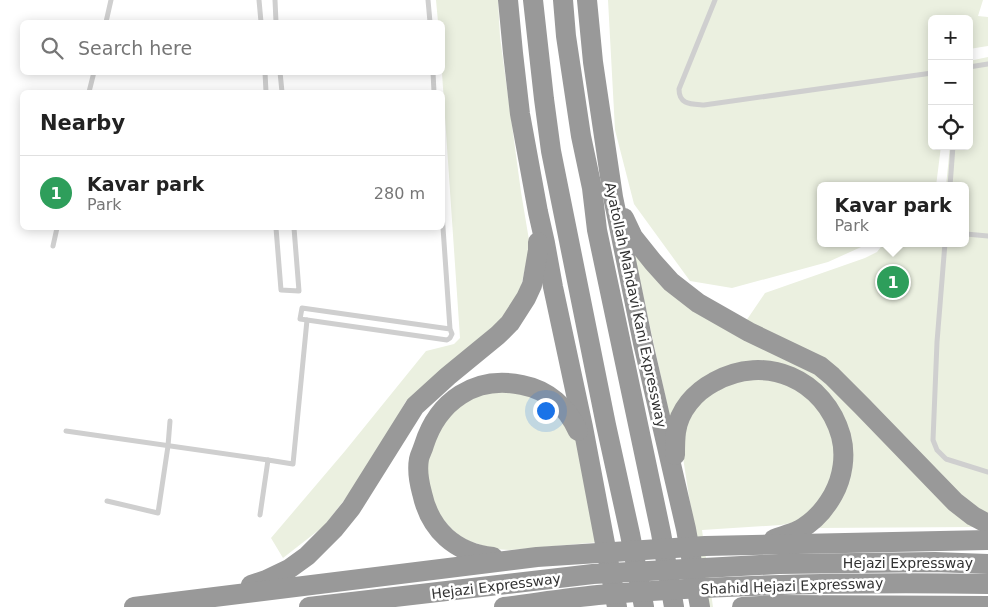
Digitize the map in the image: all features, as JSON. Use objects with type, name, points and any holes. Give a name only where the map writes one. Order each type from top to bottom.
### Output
[{"type":"highway","points":[[508,0],[520,114],[617,607]]},
{"type":"highway","points":[[533,0],[551,151],[644,607]]},
{"type":"highway","name":"Ayatollah Mahdavi Kani Expressway","points":[[563,0],[566,36],[581,136],[592,188],[597,230],[659,523],[674,607]]},
{"type":"highway","points":[[579,0],[591,46]]},
{"type":"highway","name":"Ayatollah Mahdavi Kani Expressway","points":[[586,0],[613,197],[643,343],[686,529],[700,607]]},
{"type":"highway","points":[[592,188],[630,316],[643,343]]},
{"type":"highway","points":[[613,197],[633,237],[671,282],[706,308],[749,332],[820,366],[862,406],[954,502],[988,524]]},
{"type":"highway","points":[[206,599],[266,580],[289,568],[307,556],[334,529],[351,508],[416,406],[448,376],[498,335],[510,323],[518,311],[532,285],[535,272],[538,250],[538,212]]},
{"type":"highway","points":[[572,378],[567,297],[573,262]]},
{"type":"highway","points":[[674,477],[676,431],[680,416],[687,404],[709,384],[723,376],[738,372],[768,370],[795,378],[808,386],[831,411],[838,425],[844,457],[841,477],[830,501],[811,522],[799,530],[757,545]]},
{"type":"highway","points":[[537,557],[492,557],[470,553],[444,537],[428,514],[419,481],[420,459],[429,432],[436,418],[453,400],[485,385],[510,383],[526,385],[537,389],[562,405],[572,417],[587,448]]},
{"type":"highway","points":[[134,607],[537,557],[705,546],[988,540]]},
{"type":"highway","name":"Hejazi Expressway","points":[[709,567],[935,562],[988,564]]},
{"type":"highway","name":"Shahid Hejazi Expressway","points":[[593,574],[709,567]]},
{"type":"highway","name":"Hejazi Expressway","points":[[309,607],[593,574]]},
{"type":"highway","name":"Shahid Hejazi Expressway","points":[[597,595],[770,584],[887,582],[988,584]]},
{"type":"highway","name":"Hejazi Expressway","points":[[504,607],[597,595]]},
{"type":"highway","points":[[742,607],[988,606]]},
{"type":"lane","points":[[106,20],[111,0]]},
{"type":"lane","points":[[259,0],[261,20]]},
{"type":"lane","points":[[275,0],[276,20]]},
{"type":"lane","points":[[428,0],[430,20]]},
{"type":"lane","points":[[715,0],[679,88],[681,99],[690,104],[704,105],[928,74]]},
{"type":"lane","points":[[973,66],[988,64]]},
{"type":"lane","points":[[90,90],[93,75]]},
{"type":"lane","points":[[265,75],[266,90]]},
{"type":"lane","points":[[280,75],[282,90]]},
{"type":"lane","points":[[433,75],[434,90]]},
{"type":"lane","points":[[950,182],[953,150]]},
{"type":"lane","points":[[53,246],[57,230]]},
{"type":"lane","points":[[276,230],[281,290],[299,291],[294,230]]},
{"type":"lane","points":[[443,230],[450,329],[452,334],[447,340],[300,319],[302,308],[450,329]]},
{"type":"lane","points":[[969,234],[988,236]]},
{"type":"lane","points":[[945,247],[937,342],[933,440],[937,450],[946,459],[988,472]]},
{"type":"lane","points":[[66,431],[293,464],[307,320]]},
{"type":"lane","points":[[408,334],[409,323]]},
{"type":"lane","points":[[107,501],[158,513],[170,421]]},
{"type":"lane","points":[[260,515],[268,460]]},
{"type":"green space","points":[[436,0],[498,0],[500,37],[530,246],[520,291],[503,318],[406,401],[366,472],[324,526],[283,558],[271,538],[426,351],[454,344],[460,338],[445,117],[445,90],[443,90],[442,75],[445,75],[445,20],[438,20]]},
{"type":"green space","points":[[608,0],[983,0],[978,16],[988,17],[988,46],[973,48],[973,15],[928,15],[928,150],[940,150],[936,182],[817,182],[817,247],[861,247],[828,262],[732,288],[690,281],[634,204],[615,130]]},
{"type":"green space","points":[[988,57],[988,518],[975,511],[865,402],[746,321],[765,293],[865,258],[877,252],[881,247],[969,247],[969,182],[946,182],[950,150],[973,150],[973,60]]},
{"type":"green space","points":[[634,254],[827,379],[977,527],[814,528],[828,512],[846,424],[766,363],[670,418]]},
{"type":"green space","points":[[765,375],[806,394],[832,429],[838,459],[830,482],[819,501],[808,513],[795,522],[781,525],[702,530],[713,607],[706,607],[680,438],[686,417],[719,384]]},
{"type":"green space","points":[[520,387],[572,424],[600,542],[510,550],[494,549],[469,541],[457,534],[431,503],[424,457],[459,399]]},
{"type":"place","name":"Kavar park","points":[[893,282]]}]
